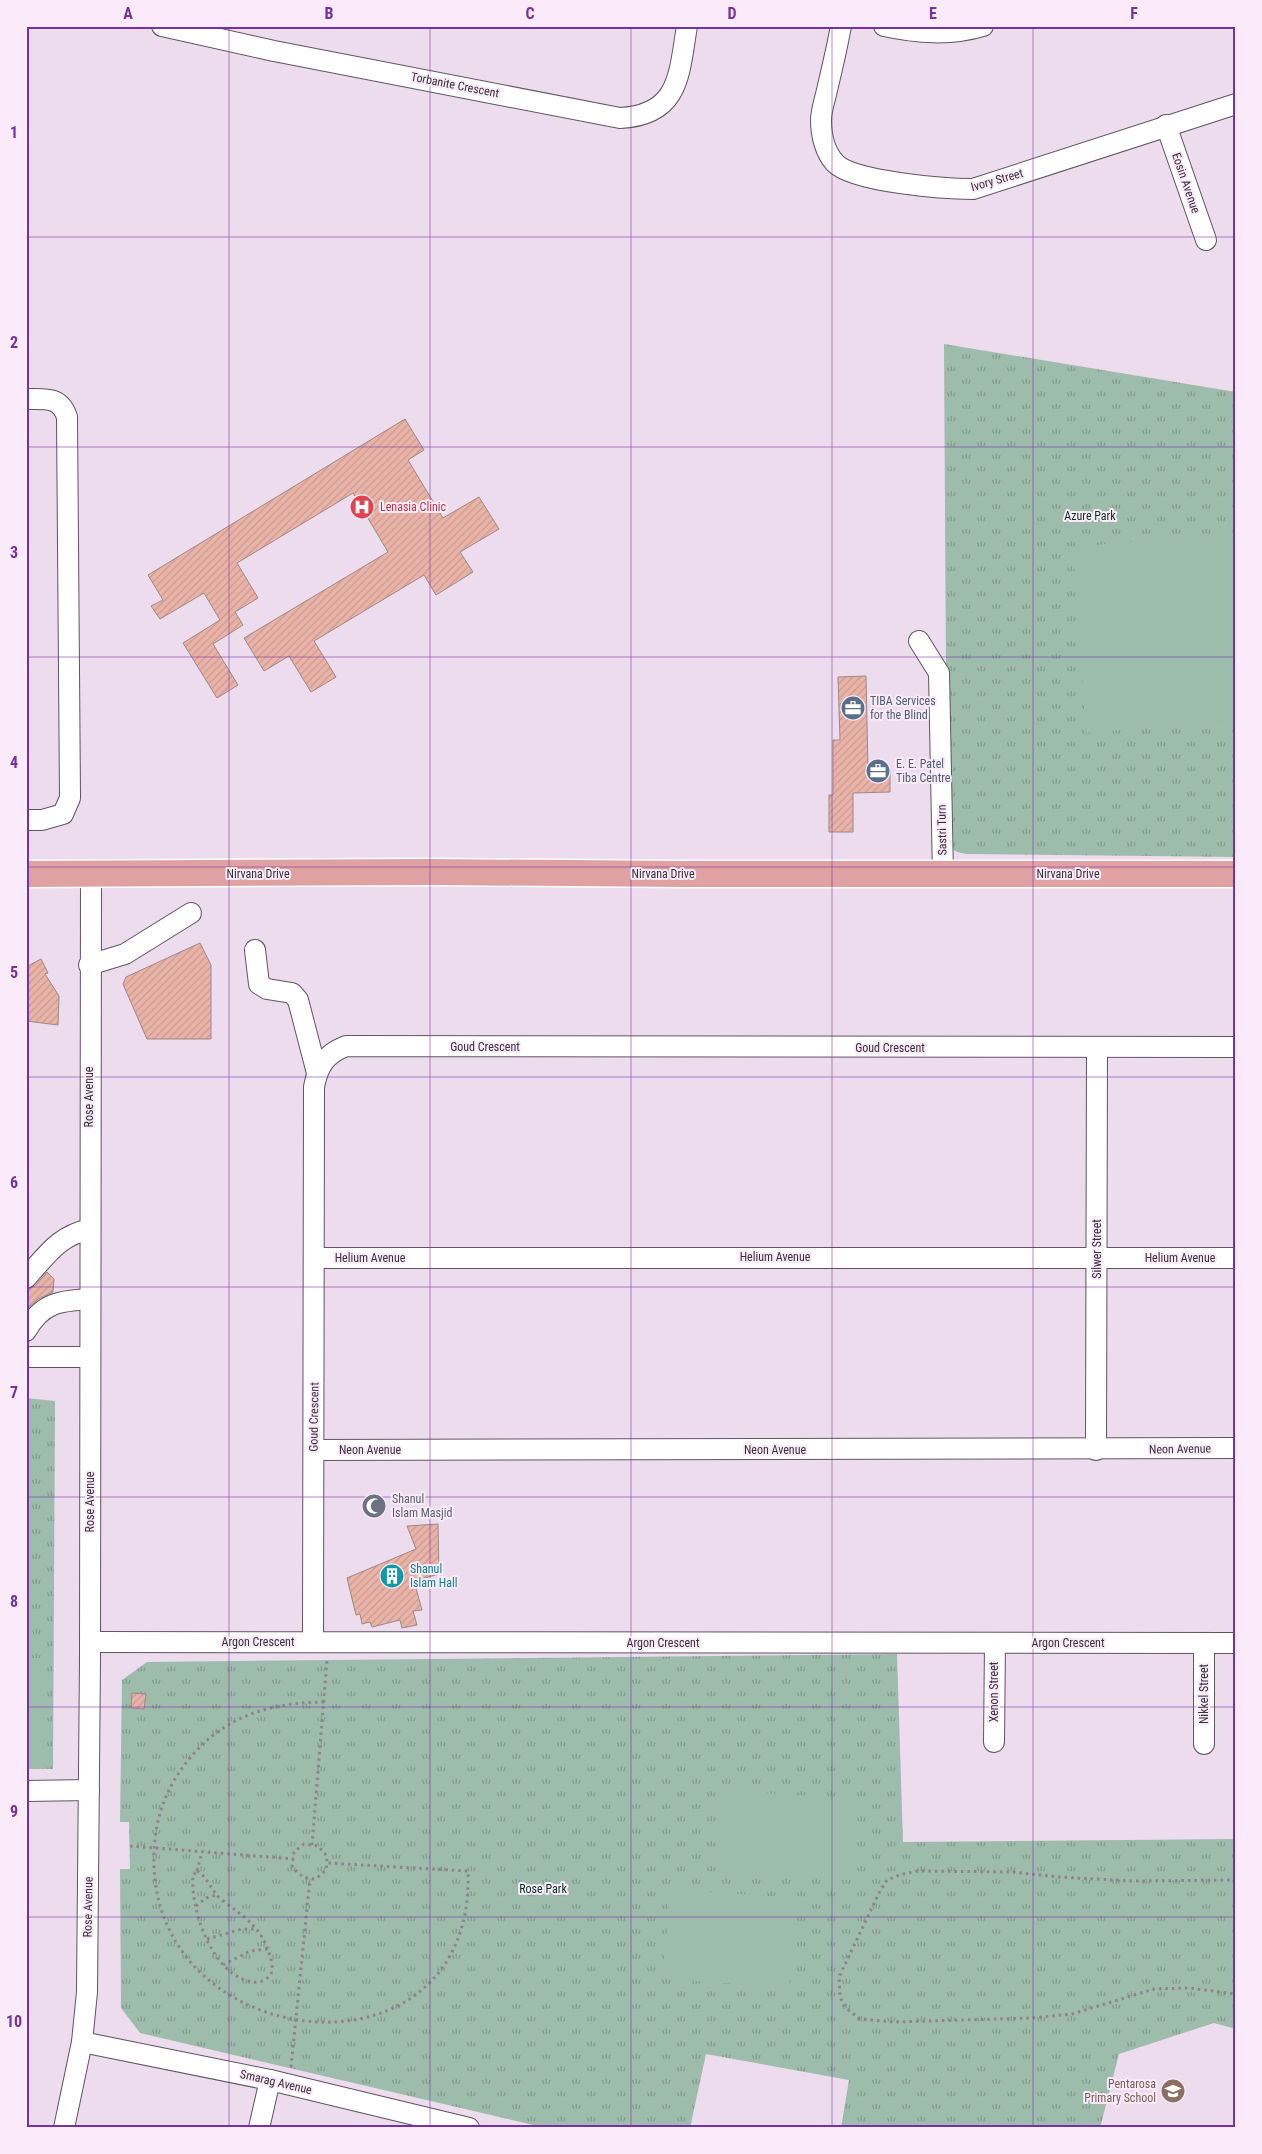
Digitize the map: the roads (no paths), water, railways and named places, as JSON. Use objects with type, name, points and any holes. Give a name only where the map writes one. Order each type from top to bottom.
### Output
[{"type":"main road","name":"Nirvana Drive","points":[[26,874],[430,872],[1236,874]]},
{"type":"street","name":"Torbanite Crescent","points":[[162,26],[274,51],[620,118],[636,117],[653,112],[665,103],[673,92],[687,26]]},
{"type":"street","name":"Ivory Street","points":[[842,26],[821,119],[822,136],[827,152],[835,164],[845,171],[862,176],[940,188],[973,189],[1166,125],[1236,104]]},
{"type":"street","points":[[884,26],[928,33],[951,32],[983,26]]},
{"type":"street","name":"Eosin Avenue","points":[[1166,125],[1206,240]]},
{"type":"street","points":[[26,399],[54,399],[61,404],[66,417],[70,788],[68,806],[63,814],[42,820],[26,820]]},
{"type":"street","name":"Sastri Turn","points":[[919,641],[939,673],[943,874]]},
{"type":"street","name":"Rose Avenue","points":[[64,2128],[82,2042],[87,1992],[90,1642],[89,965],[91,875]]},
{"type":"street","points":[[89,965],[125,954],[191,913]]},
{"type":"street","points":[[255,950],[259,984],[267,989],[292,993],[298,1000],[317,1073]]},
{"type":"street","name":"Goud Crescent","points":[[313,1642],[314,1086],[317,1073],[323,1061],[333,1052],[346,1046],[1236,1047]]},
{"type":"street","name":"Silwer Street","points":[[1096,1450],[1097,1048]]},
{"type":"street","points":[[26,1278],[62,1240],[71,1234],[90,1230]]},
{"type":"street","name":"Helium Avenue","points":[[315,1258],[1236,1258]]},
{"type":"street","points":[[26,1331],[31,1322],[50,1304],[60,1300],[90,1299]]},
{"type":"street","points":[[26,1357],[90,1357]]},
{"type":"street","name":"Neon Avenue","points":[[314,1450],[1096,1450],[1236,1448]]},
{"type":"street","name":"Argon Crescent","points":[[90,1642],[1236,1643]]},
{"type":"street","name":"Xenon Street","points":[[994,1742],[995,1643]]},
{"type":"street","name":"Nikkel Street","points":[[1204,1643],[1204,1744]]},
{"type":"street","points":[[26,1791],[89,1790]]},
{"type":"street","name":"Smarag Avenue","points":[[82,2042],[279,2082],[426,2122],[469,2128]]},
{"type":"street","points":[[259,2128],[279,2082]]},
{"type":"place","name":"Lenasia Clinic","points":[[362,507]]},
{"type":"place","name":"TIBA Services for the Blind","points":[[853,708]]},
{"type":"place","name":"E. E. Patel Tiba Centre","points":[[878,771]]},
{"type":"place","name":"Shanul Islam Masjid","points":[[374,1506]]},
{"type":"place","name":"Shanul Islam Hall","points":[[392,1576]]},
{"type":"place","name":"Pentarosa Primary School","points":[[1173,2091]]},
{"type":"park label","name":"Azure Park","points":[[1090,516]]},
{"type":"park label","name":"Rose Park","points":[[543,1889]]}]
